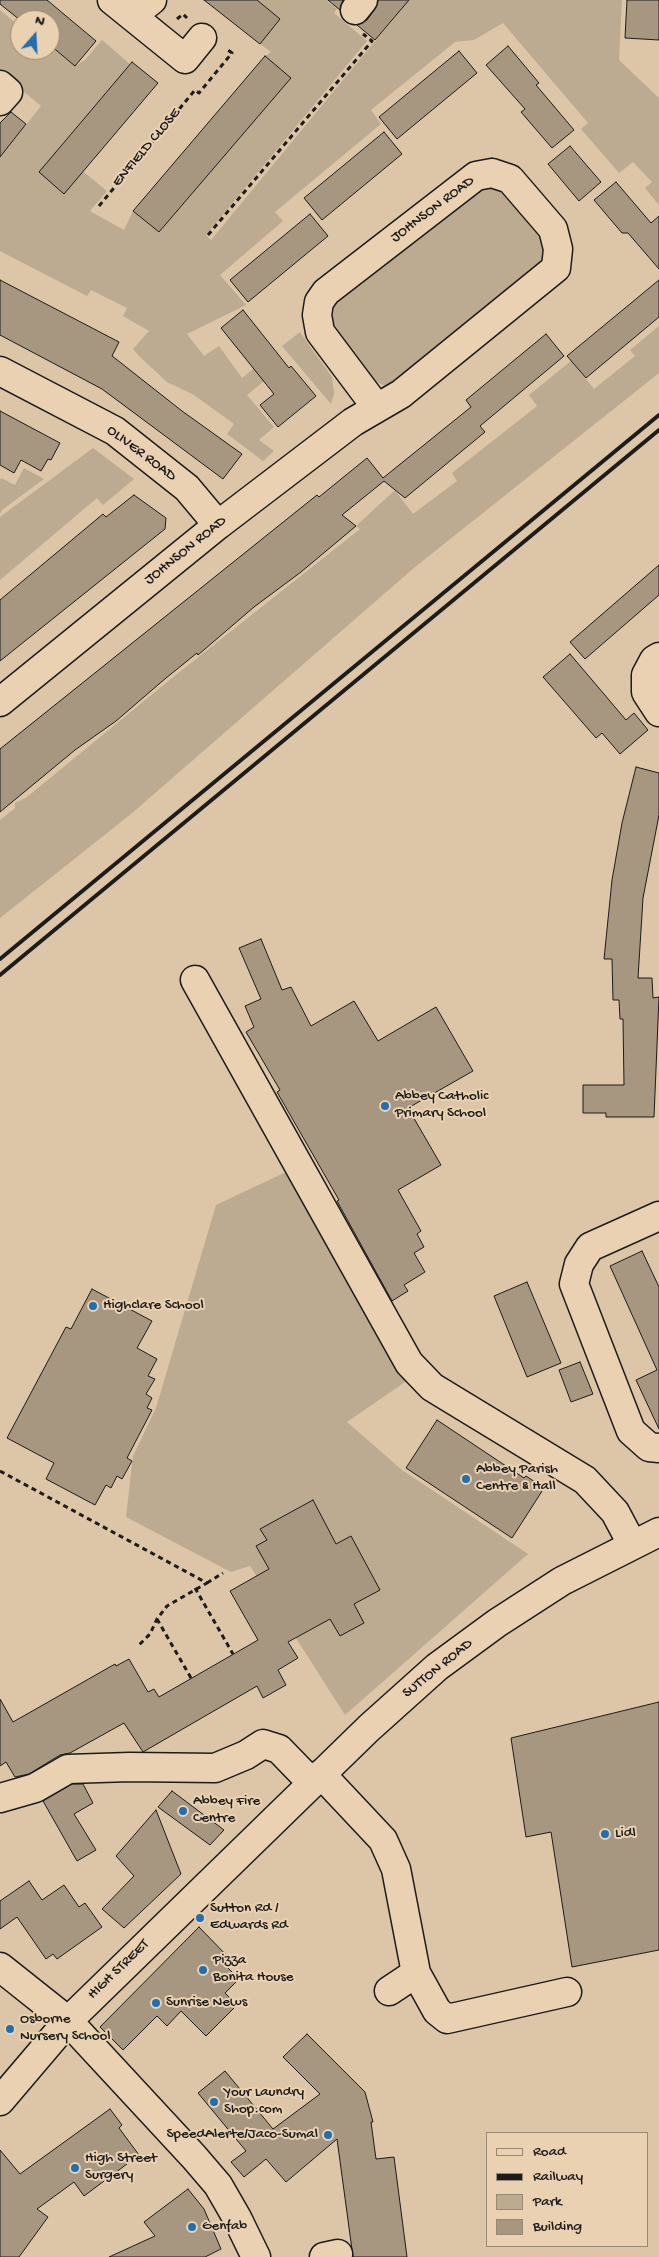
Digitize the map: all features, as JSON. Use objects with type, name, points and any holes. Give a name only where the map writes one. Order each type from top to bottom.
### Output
[{"type":"street","points":[[132,5],[185,59],[202,38]]},
{"type":"street","points":[[0,85],[8,92],[0,101]]},
{"type":"street","name":"JOHNSON ROAD","points":[[0,702],[218,524],[353,422],[377,408],[401,394],[556,268],[558,249],[552,229],[510,179],[492,173],[476,176],[326,292],[319,302],[317,315],[320,332],[377,408]]},
{"type":"street","name":"OLIVER ROAD","points":[[0,371],[115,431],[187,488],[218,524]]},
{"type":"street","points":[[659,657],[654,660],[646,675],[646,692],[659,712]]},
{"type":"street","points":[[195,980],[409,1363],[432,1386],[585,1480],[615,1512],[632,1544]]},
{"type":"street","points":[[659,1216],[590,1247],[579,1264],[574,1284],[632,1431],[649,1447],[659,1448]]},
{"type":"street","name":"SUTTON ROAD","points":[[246,1846],[316,1778],[437,1667],[562,1580],[659,1532]]},
{"type":"street","points":[[0,1798],[35,1788],[68,1769],[130,1767],[215,1768],[246,1755],[262,1744],[279,1749],[316,1778],[383,1840],[396,1869],[416,1973],[437,2011],[447,2019],[567,1992]]},
{"type":"street","name":"HIGH STREET","points":[[0,2101],[68,2021],[246,1846]]},
{"type":"street","points":[[0,1967],[68,2021],[194,2157],[218,2186],[237,2218],[256,2257]]},
{"type":"street","points":[[389,1991],[416,1973]]},
{"type":"path","points":[[208,235],[372,41],[346,20],[359,5]]},
{"type":"path","name":"ENFIELD CLOSE","points":[[98,206],[195,90]]},
{"type":"path","points":[[0,1471],[206,1583]]},
{"type":"path","points":[[137,1647],[150,1634],[166,1606],[223,1573]]},
{"type":"path","points":[[196,1588],[233,1654]]},
{"type":"path","points":[[157,1619],[191,1678]]},
{"type":"green space","points":[[257,0],[326,0],[337,9],[334,13],[367,41],[206,235],[211,240],[409,0],[622,0],[619,60],[659,98],[659,205],[645,188],[652,182],[633,162],[619,173],[581,129],[588,123],[503,23],[474,40],[455,42],[371,110],[381,124],[275,212],[283,221],[220,275],[246,305],[187,334],[204,356],[219,346],[242,378],[258,365],[269,377],[247,395],[274,427],[259,440],[274,451],[263,461],[227,434],[234,424],[194,395],[167,382],[140,357],[133,349],[149,331],[123,316],[127,308],[91,290],[87,296],[0,251],[0,157],[41,106],[0,72],[0,10],[10,18],[10,60],[60,60],[60,53],[75,66],[85,60],[102,40],[130,64],[57,150],[107,191],[90,211],[124,230],[133,211],[159,232],[291,78],[265,56],[271,52],[260,44],[280,19]]},
{"type":"green space","points":[[484,183],[502,188],[545,240],[546,260],[392,386],[383,385],[370,379],[330,329],[329,319],[333,301]]},
{"type":"green space","points":[[659,326],[659,373],[415,567],[131,814],[0,918],[0,820],[15,808],[15,803],[27,797],[172,678],[360,529],[356,526],[395,490],[413,514],[457,481],[452,473],[537,406],[529,395],[571,361],[594,389],[635,356],[630,350]]},
{"type":"green space","points":[[300,332],[332,377],[334,394],[331,404],[282,346]]},
{"type":"green space","points":[[93,448],[134,479],[103,505],[97,498],[0,580],[0,517]]},
{"type":"green space","points":[[24,468],[44,479],[2,510],[0,514],[1,478],[15,485]]},
{"type":"green space","points":[[286,1172],[408,1380],[347,1422],[402,1470],[528,1554],[345,1715],[250,1566],[231,1572],[126,1517],[133,1456],[156,1408],[216,1205]]},
{"type":"building","points":[[0,0],[47,0],[59,10],[10,10],[10,12],[0,4]]},
{"type":"building","points":[[204,0],[257,0],[280,19],[260,44]]},
{"type":"building","points":[[328,0],[343,0],[340,10]]},
{"type":"building","points":[[378,0],[409,0],[375,40],[357,25],[367,20],[375,9]]},
{"type":"building","points":[[627,0],[659,0],[659,40],[625,38]]},
{"type":"building","points":[[60,11],[96,41],[75,66],[60,53]]},
{"type":"building","points":[[508,46],[539,83],[536,85],[574,130],[552,148],[521,112],[525,109],[486,65]]},
{"type":"building","points":[[459,51],[477,73],[397,139],[379,117]]},
{"type":"building","points":[[265,56],[291,78],[159,232],[133,211]]},
{"type":"building","points":[[132,62],[158,83],[64,194],[39,172]]},
{"type":"building","points":[[11,112],[26,124],[0,157],[0,123]]},
{"type":"building","points":[[384,132],[402,154],[322,220],[304,198]]},
{"type":"building","points":[[570,146],[601,182],[579,201],[548,164]]},
{"type":"building","points":[[616,182],[651,223],[659,216],[659,269],[628,233],[622,233],[594,200]]},
{"type":"building","points":[[310,214],[328,236],[248,302],[230,280]]},
{"type":"building","points":[[0,280],[119,342],[112,356],[182,411],[242,454],[223,479],[102,389],[0,335]]},
{"type":"building","points":[[659,280],[659,317],[586,378],[567,356]]},
{"type":"building","points":[[243,310],[289,368],[291,366],[316,396],[278,427],[260,405],[274,394],[221,328]]},
{"type":"building","points":[[546,334],[564,356],[480,426],[485,432],[405,498],[384,481],[342,515],[356,526],[301,572],[254,607],[198,655],[197,653],[166,678],[116,721],[75,750],[0,812],[0,749],[317,495],[319,497],[367,458],[383,478],[471,407],[466,400]]},
{"type":"building","points":[[0,411],[60,443],[51,460],[48,459],[41,471],[21,460],[14,473],[0,465]]},
{"type":"building","points":[[134,495],[166,518],[165,529],[0,661],[0,600],[103,514],[106,517]]},
{"type":"building","points":[[659,565],[659,595],[585,659],[570,642]]},
{"type":"building","points":[[570,654],[626,720],[634,713],[648,730],[620,754],[602,733],[596,738],[543,677]]},
{"type":"building","points":[[636,767],[659,773],[659,815],[643,898],[638,978],[652,978],[653,998],[659,997],[654,1117],[606,1117],[606,1113],[583,1113],[583,1085],[624,1085],[623,1019],[620,1019],[619,1000],[613,1000],[612,959],[604,959],[612,880],[622,823]]},
{"type":"building","points":[[261,939],[282,990],[291,987],[311,1026],[354,1001],[378,1041],[436,1007],[473,1071],[408,1108],[441,1165],[398,1190],[421,1231],[417,1234],[424,1247],[414,1253],[425,1272],[404,1285],[408,1291],[392,1301],[337,1201],[339,1200],[277,1092],[280,1090],[246,1032],[254,1027],[245,1006],[261,999],[239,948]]},
{"type":"building","points":[[642,1251],[659,1287],[659,1429],[636,1380],[657,1370],[610,1266]]},
{"type":"building","points":[[527,1282],[561,1363],[527,1377],[494,1296]]},
{"type":"building","points":[[92,1289],[152,1321],[137,1348],[157,1359],[148,1376],[155,1379],[146,1394],[152,1398],[147,1408],[152,1410],[127,1458],[132,1461],[122,1479],[117,1476],[111,1488],[106,1485],[95,1505],[46,1479],[54,1463],[7,1438],[66,1327],[71,1329]]},
{"type":"building","points":[[580,1362],[593,1394],[571,1402],[559,1370]]},
{"type":"building","name":"Abbey Parish Centre & Hall","points":[[437,1420],[524,1478],[526,1476],[544,1488],[512,1538],[406,1468]]},
{"type":"building","points":[[313,1500],[336,1544],[351,1536],[380,1590],[354,1604],[364,1623],[340,1636],[330,1619],[288,1642],[298,1658],[278,1670],[286,1685],[263,1698],[257,1686],[143,1752],[124,1723],[70,1753],[60,1755],[29,1774],[15,1777],[6,1762],[0,1766],[0,1699],[13,1722],[115,1664],[116,1666],[129,1659],[148,1692],[154,1689],[159,1697],[258,1640],[230,1591],[269,1569],[256,1546],[267,1540],[260,1529]]},
{"type":"building","name":"Lidl","points":[[659,1702],[659,1950],[572,1967],[551,1832],[526,1837],[511,1738]]},
{"type":"building","points":[[72,1784],[83,1784],[93,1803],[74,1814],[96,1850],[77,1861],[43,1801]]},
{"type":"building","points":[[172,1791],[224,1830],[210,1845],[158,1807]]},
{"type":"building","points":[[156,1810],[181,1874],[124,1928],[102,1909],[134,1876],[116,1856]]},
{"type":"building","points":[[29,1881],[42,1900],[64,1885],[79,1907],[85,1903],[102,1927],[57,1959],[53,1954],[46,1959],[17,1917],[0,1929],[0,1901]]},
{"type":"building","points":[[199,1927],[232,1961],[226,1966],[239,1979],[225,1993],[237,2005],[206,2036],[181,2011],[167,2026],[157,2016],[123,2050],[100,2027]]},
{"type":"building","points":[[307,2034],[365,2092],[373,2122],[371,2122],[376,2159],[394,2157],[407,2257],[353,2257],[337,2139],[286,2182],[266,2159],[244,2177],[231,2162],[246,2151],[198,2093],[225,2071],[273,2129],[320,2094],[283,2057]]},
{"type":"building","points":[[110,2109],[122,2125],[119,2128],[139,2155],[84,2196],[74,2182],[37,2209],[48,2217],[19,2257],[0,2257],[0,2150],[20,2174]]},
{"type":"building","points":[[188,2189],[204,2209],[221,2249],[205,2257],[109,2257],[155,2236],[144,2222]]},
{"type":"railway","points":[[0,959],[659,415]]},
{"type":"railway","points":[[0,975],[659,430]]},
{"type":"place","name":"Abbey Catholic Primary School","points":[[385,1106]]},
{"type":"place","name":"Highclare School","points":[[93,1306]]},
{"type":"place","name":"Abbey Parish Centre & Hall","points":[[466,1479]]},
{"type":"place","name":"Abbey Fire Centre","points":[[183,1811]]},
{"type":"place","name":"Lidl","points":[[605,1834]]},
{"type":"place","name":"Sutton Rd / Edwards Rd","points":[[200,1918]]},
{"type":"place","name":"Pizza Bonita House","points":[[203,1970]]},
{"type":"place","name":"Sunrise News","points":[[156,2003]]},
{"type":"place","name":"Osborne Nursery School","points":[[10,2029]]},
{"type":"place","name":"Your Laundry Shop.com","points":[[214,2102]]},
{"type":"place","name":"SpeedAlerte/Jaco-Sumal","points":[[328,2135]]},
{"type":"place","name":"High Street Surgery","points":[[75,2168]]},
{"type":"place","name":"Genfab","points":[[192,2227]]}]
